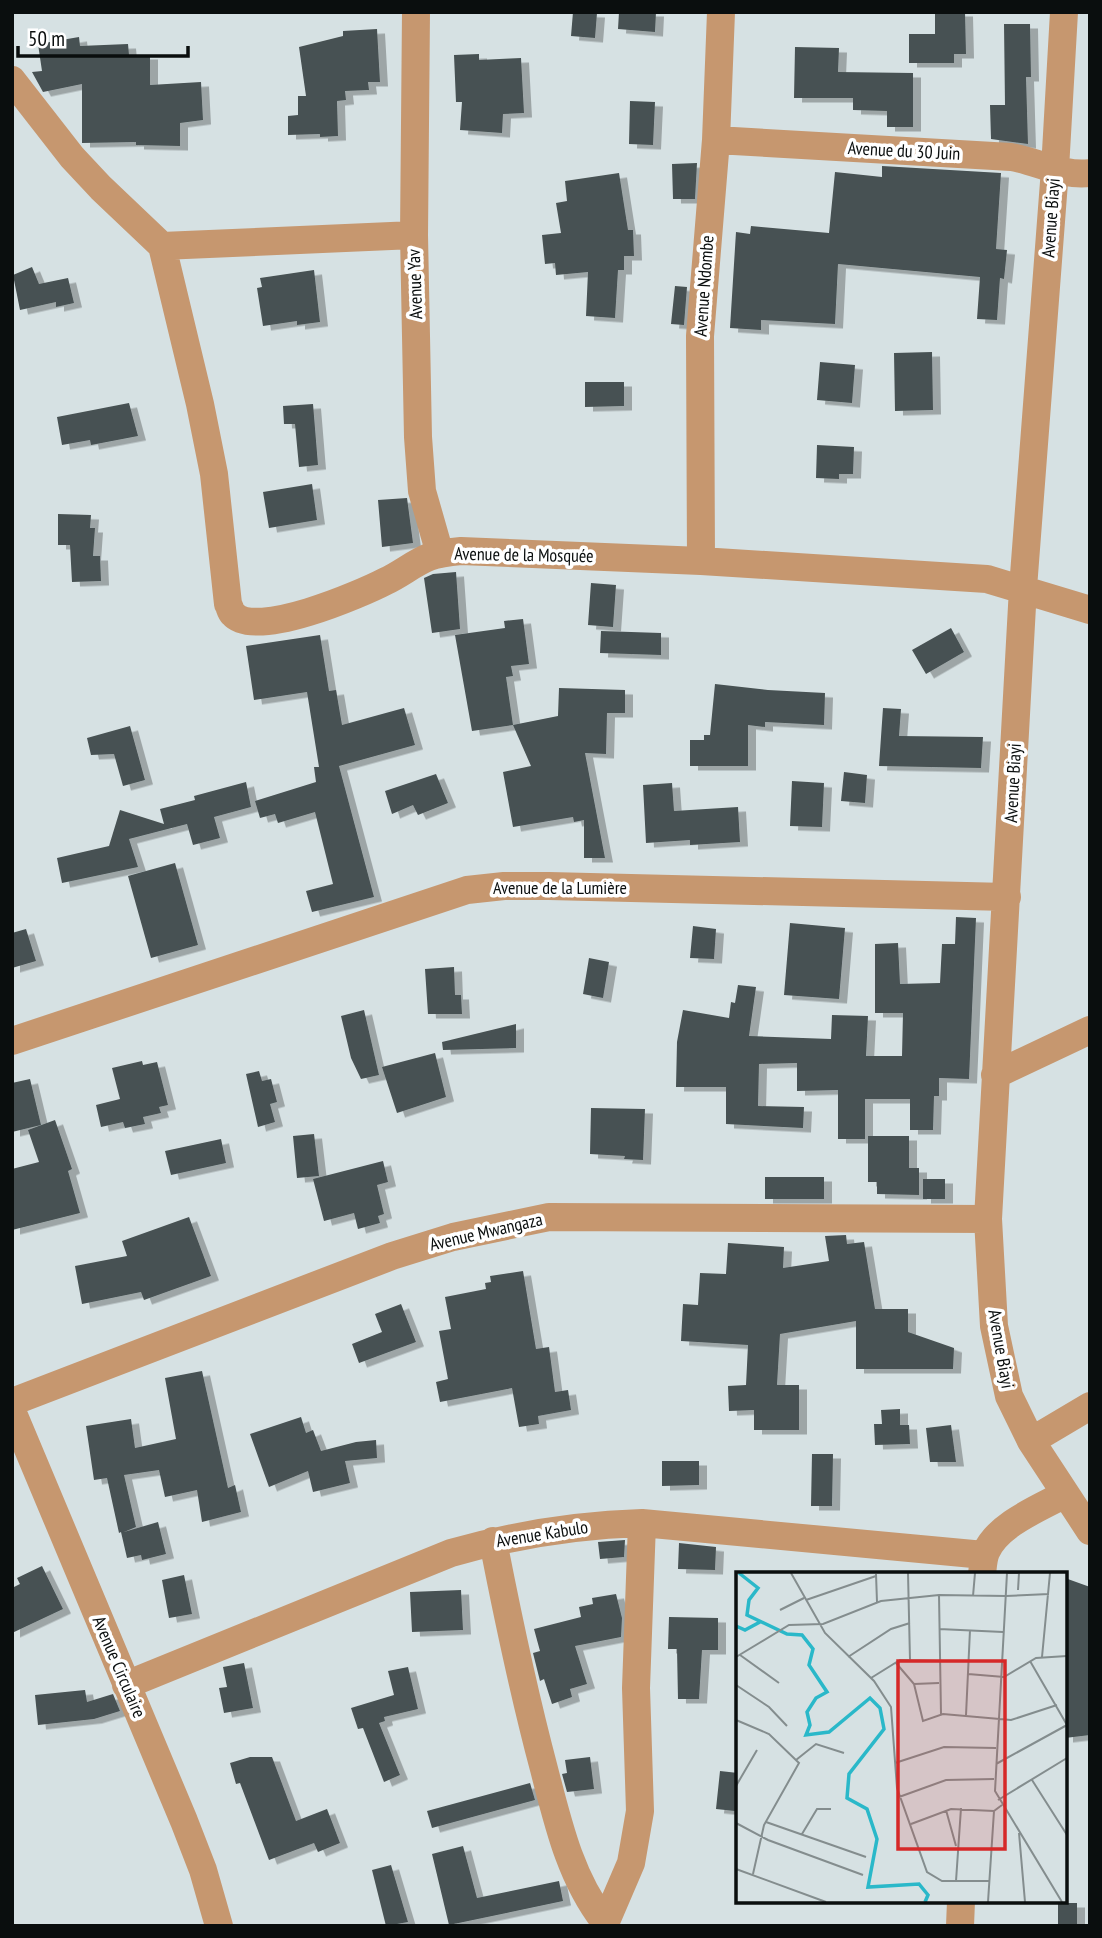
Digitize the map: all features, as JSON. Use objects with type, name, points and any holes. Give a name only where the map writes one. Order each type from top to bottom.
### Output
[{"type":"street","name":"Avenue Yav","points":[[416,12],[414,235],[418,437],[422,491],[440,554]]},
{"type":"street","name":"Avenue Ndombe","points":[[701,561],[700,336],[716,140],[721,12]]},
{"type":"street","name":"Avenue Biayi","points":[[1064,12],[1055,169],[1023,588],[988,1219],[997,1345],[1009,1396],[1031,1441],[1090,1531]]},
{"type":"street","points":[[12,80],[72,157],[162,246],[414,235]]},
{"type":"street","name":"Avenue du 30 Juin","points":[[716,140],[1011,157],[1055,169],[1090,173]]},
{"type":"street","name":"Avenue de la Mosquée","points":[[162,246],[214,474],[226,592],[233,614],[252,622],[269,621],[322,608],[365,591],[423,560],[461,551],[701,561],[987,579],[1090,610]]},
{"type":"street","name":"Avenue de la Lumière","points":[[12,1041],[467,890],[504,886],[549,886],[1007,897]]},
{"type":"street","points":[[995,1075],[1090,1030]]},
{"type":"street","name":"Avenue Mwangaza","points":[[12,1402],[392,1256],[453,1237],[522,1222],[550,1217],[988,1219]]},
{"type":"street","points":[[1031,1441],[1090,1406]]},
{"type":"street","name":"Avenue Circulaire","points":[[12,1411],[184,1821],[203,1870],[219,1926]]},
{"type":"street","points":[[983,1565],[990,1544],[1011,1525],[1065,1494]]},
{"type":"street","points":[[604,1924],[631,1863],[640,1811],[636,1688],[642,1523]]},
{"type":"street","name":"Avenue Kabulo","points":[[126,1685],[416,1567],[493,1541],[572,1528],[642,1523],[983,1565]]},
{"type":"street","points":[[493,1541],[521,1684],[566,1852],[589,1902],[604,1924]]},
{"type":"street","points":[[960,1926],[961,1903]]},
{"type":"building","points":[[573,12],[597,13],[595,38],[571,36]]},
{"type":"building","points":[[619,12],[656,12],[655,32],[618,29]]},
{"type":"building","points":[[935,12],[965,12],[966,54],[954,54],[954,63],[909,63],[909,34],[935,34]]},
{"type":"building","points":[[1004,24],[1030,24],[1031,77],[1026,77],[1028,144],[991,139],[990,105],[1005,105]]},
{"type":"building","points":[[377,29],[380,82],[368,82],[369,90],[345,91],[346,100],[337,101],[338,136],[288,135],[288,116],[298,115],[298,96],[306,96],[299,47],[343,36],[343,31]]},
{"type":"building","points":[[79,37],[80,46],[128,44],[129,55],[150,55],[150,85],[201,82],[203,120],[180,123],[180,146],[136,145],[136,142],[82,143],[82,84],[43,92],[32,72],[42,71],[38,44]]},
{"type":"building","points":[[795,47],[839,48],[838,72],[913,73],[913,127],[887,127],[887,111],[853,110],[853,98],[794,98]]},
{"type":"building","points":[[479,54],[479,60],[521,58],[524,113],[503,114],[502,133],[460,130],[462,102],[456,102],[454,55]]},
{"type":"building","points":[[630,101],[655,102],[653,145],[629,144]]},
{"type":"building","points":[[697,163],[695,199],[673,199],[672,164]]},
{"type":"building","points":[[882,166],[1001,173],[996,249],[1007,250],[1004,279],[1000,278],[997,320],[977,319],[980,277],[838,264],[835,324],[761,320],[761,330],[730,328],[736,232],[750,234],[751,226],[829,233],[835,172],[882,177]]},
{"type":"building","points":[[619,173],[628,230],[633,230],[634,256],[624,256],[624,270],[618,270],[615,318],[586,316],[588,272],[556,275],[555,263],[545,264],[542,235],[561,233],[556,203],[567,201],[565,181]]},
{"type":"building","points":[[32,267],[39,284],[68,278],[74,303],[56,307],[56,302],[20,310],[13,275]]},
{"type":"building","points":[[314,270],[320,322],[297,325],[297,321],[263,326],[257,288],[262,287],[260,278]]},
{"type":"building","points":[[675,286],[687,287],[684,325],[671,324]]},
{"type":"building","points":[[932,352],[933,410],[895,411],[894,353]]},
{"type":"building","points":[[820,362],[855,365],[852,403],[817,400]]},
{"type":"building","points":[[585,382],[624,382],[624,406],[585,407]]},
{"type":"building","points":[[129,403],[138,436],[91,445],[90,440],[62,445],[57,417]]},
{"type":"building","points":[[313,404],[318,465],[299,467],[295,424],[284,424],[283,406]]},
{"type":"building","points":[[817,445],[854,447],[853,474],[839,474],[839,479],[816,478]]},
{"type":"building","points":[[312,484],[317,520],[269,528],[263,492]]},
{"type":"building","points":[[407,498],[413,543],[382,547],[378,500]]},
{"type":"building","points":[[58,514],[91,515],[90,528],[95,528],[93,556],[100,556],[101,581],[72,582],[70,545],[58,545]]},
{"type":"building","points":[[456,572],[460,629],[432,633],[424,578],[433,574]]},
{"type":"building","points":[[591,583],[616,585],[613,627],[588,625]]},
{"type":"building","points":[[523,619],[529,664],[511,666],[513,676],[506,677],[513,725],[472,731],[455,635],[505,628],[504,621]]},
{"type":"building","points":[[951,628],[964,652],[926,674],[912,650]]},
{"type":"building","points":[[601,631],[661,633],[661,655],[600,653]]},
{"type":"building","points":[[320,635],[329,691],[336,690],[342,725],[404,708],[415,745],[339,766],[374,897],[312,912],[306,891],[333,884],[315,812],[278,823],[275,814],[260,818],[255,801],[316,782],[314,767],[319,767],[307,692],[254,700],[246,646]]},
{"type":"building","points":[[715,684],[825,693],[824,725],[765,722],[765,727],[748,725],[748,766],[690,766],[690,740],[704,740],[704,735],[710,735]]},
{"type":"building","points":[[559,688],[625,690],[625,713],[607,713],[606,754],[585,753],[605,858],[584,858],[584,820],[574,822],[573,817],[513,827],[503,772],[531,766],[513,725],[558,716]]},
{"type":"building","points":[[883,708],[901,709],[899,736],[983,737],[981,768],[879,766]]},
{"type":"building","points":[[130,726],[145,780],[123,786],[114,754],[91,755],[87,738]]},
{"type":"building","points":[[844,772],[867,775],[865,803],[841,801]]},
{"type":"building","points":[[436,774],[448,803],[418,815],[413,805],[392,814],[385,791]]},
{"type":"building","points":[[792,781],[824,783],[822,827],[790,826]]},
{"type":"building","points":[[246,782],[251,807],[214,817],[220,838],[193,845],[187,824],[129,839],[138,867],[62,883],[57,858],[109,846],[120,810],[164,824],[160,809],[195,800],[194,796]]},
{"type":"building","points":[[672,783],[674,811],[738,807],[740,842],[690,845],[690,840],[646,843],[643,785]]},
{"type":"building","points":[[175,863],[198,945],[151,958],[128,876]]},
{"type":"building","points":[[956,917],[976,918],[969,1079],[939,1078],[939,1096],[934,1096],[933,1130],[910,1130],[910,1099],[865,1099],[865,1139],[838,1139],[838,1090],[797,1091],[797,1063],[759,1064],[758,1106],[804,1107],[803,1128],[726,1124],[726,1087],[676,1087],[677,1042],[683,1010],[729,1018],[731,1002],[735,1003],[738,985],[756,987],[749,1036],[831,1039],[832,1015],[868,1016],[866,1056],[902,1056],[903,1013],[875,1013],[875,944],[898,943],[900,984],[940,983],[942,944],[955,944]]},
{"type":"building","points":[[790,923],[845,928],[839,999],[784,995]]},
{"type":"building","points":[[693,926],[716,929],[714,959],[690,958]]},
{"type":"building","points":[[26,929],[36,961],[12,968],[12,933]]},
{"type":"building","points":[[589,958],[609,962],[603,998],[583,994]]},
{"type":"building","points":[[454,967],[455,995],[461,995],[462,1014],[428,1014],[425,969]]},
{"type":"building","points":[[364,1010],[379,1075],[361,1079],[351,1058],[341,1016]]},
{"type":"building","points":[[516,1024],[516,1048],[443,1050],[442,1042]]},
{"type":"building","points":[[435,1053],[446,1097],[397,1113],[382,1067]]},
{"type":"building","points":[[142,1061],[143,1065],[157,1062],[168,1105],[159,1107],[161,1113],[143,1117],[145,1124],[125,1128],[123,1122],[101,1127],[96,1105],[120,1099],[112,1068]]},
{"type":"building","points":[[259,1071],[262,1081],[271,1079],[277,1102],[270,1104],[275,1122],[258,1127],[246,1074]]},
{"type":"building","points":[[30,1079],[41,1125],[12,1132],[12,1083]]},
{"type":"building","points":[[591,1108],[645,1109],[643,1160],[590,1154]]},
{"type":"building","points":[[55,1120],[72,1169],[68,1171],[80,1213],[12,1230],[12,1169],[39,1162],[28,1130]]},
{"type":"building","points":[[314,1134],[319,1176],[297,1178],[293,1136]]},
{"type":"building","points":[[868,1136],[909,1136],[909,1168],[919,1168],[919,1195],[877,1194],[877,1182],[868,1182]]},
{"type":"building","points":[[221,1139],[226,1163],[171,1175],[165,1151]]},
{"type":"building","points":[[383,1161],[388,1182],[377,1185],[384,1214],[378,1216],[380,1223],[358,1229],[354,1213],[324,1221],[313,1179]]},
{"type":"building","points":[[765,1177],[824,1177],[824,1199],[765,1199]]},
{"type":"building","points":[[923,1179],[945,1179],[945,1199],[923,1199]]},
{"type":"building","points":[[189,1217],[211,1276],[144,1300],[141,1292],[82,1304],[75,1266],[127,1256],[122,1241]]},
{"type":"building","points":[[846,1235],[847,1244],[864,1242],[875,1309],[908,1309],[908,1332],[954,1348],[953,1369],[856,1369],[856,1321],[780,1334],[777,1385],[799,1385],[799,1430],[754,1430],[754,1410],[729,1411],[728,1386],[746,1385],[748,1345],[681,1341],[683,1304],[698,1305],[700,1273],[726,1274],[728,1243],[784,1247],[783,1268],[829,1261],[825,1236]]},
{"type":"building","points":[[523,1271],[536,1349],[549,1347],[555,1392],[568,1390],[571,1410],[538,1416],[539,1424],[519,1427],[512,1388],[440,1402],[436,1382],[448,1379],[439,1331],[451,1329],[445,1297],[486,1289],[485,1283],[491,1282],[490,1276]]},
{"type":"building","points":[[401,1304],[416,1342],[359,1363],[352,1344],[382,1332],[375,1314]]},
{"type":"building","points":[[202,1371],[228,1488],[235,1485],[241,1512],[202,1522],[197,1490],[165,1497],[159,1470],[124,1475],[136,1527],[124,1532],[158,1522],[166,1554],[142,1560],[141,1555],[127,1558],[107,1478],[94,1480],[86,1426],[131,1419],[135,1448],[176,1439],[165,1378]]},
{"type":"building","points":[[900,1409],[900,1425],[909,1425],[910,1444],[875,1445],[874,1424],[882,1424],[881,1410]]},
{"type":"building","points":[[301,1417],[306,1433],[313,1430],[321,1451],[376,1440],[377,1458],[345,1461],[350,1483],[313,1492],[308,1471],[269,1487],[250,1434]]},
{"type":"building","points":[[951,1425],[956,1462],[930,1462],[926,1428]]},
{"type":"building","points":[[812,1454],[833,1454],[832,1506],[811,1506]]},
{"type":"building","points":[[662,1461],[699,1461],[699,1485],[662,1486]]},
{"type":"building","points":[[625,1540],[624,1557],[600,1559],[598,1542]]},
{"type":"building","points":[[679,1543],[716,1547],[715,1570],[678,1569]]},
{"type":"building","points":[[42,1566],[63,1609],[12,1633],[12,1588],[20,1584],[17,1578]]},
{"type":"building","points":[[184,1575],[192,1614],[169,1618],[162,1580]]},
{"type":"building","points":[[1067,1579],[1090,1587],[1090,1735],[1067,1738]]},
{"type":"building","points":[[461,1590],[463,1630],[412,1632],[410,1592]]},
{"type":"building","points":[[616,1594],[622,1618],[621,1637],[575,1646],[587,1684],[570,1689],[572,1697],[552,1704],[544,1679],[540,1681],[533,1653],[540,1651],[534,1629],[581,1617],[579,1607],[593,1604],[592,1598]]},
{"type":"building","points":[[669,1617],[718,1618],[718,1650],[702,1650],[699,1699],[678,1699],[677,1649],[668,1649]]},
{"type":"building","points":[[244,1663],[253,1708],[224,1713],[219,1688],[227,1687],[223,1667]]},
{"type":"building","points":[[408,1667],[418,1709],[384,1717],[385,1721],[379,1723],[400,1775],[384,1782],[363,1728],[358,1729],[351,1708],[394,1695],[388,1671]]},
{"type":"building","points":[[85,1690],[87,1702],[113,1694],[120,1711],[94,1719],[38,1725],[35,1695]]},
{"type":"building","points":[[250,1757],[272,1757],[296,1821],[327,1809],[340,1843],[318,1852],[314,1843],[269,1860],[240,1783],[236,1784],[230,1763]]},
{"type":"building","points":[[590,1757],[594,1789],[567,1792],[562,1774],[567,1773],[565,1760]]},
{"type":"building","points":[[720,1771],[736,1773],[735,1811],[716,1809]]},
{"type":"building","points":[[530,1783],[535,1800],[432,1828],[427,1811]]},
{"type":"building","points":[[463,1846],[477,1898],[559,1881],[563,1901],[449,1925],[432,1854]]},
{"type":"building","points":[[391,1865],[408,1922],[386,1926],[372,1870]]},
{"type":"building","points":[[1058,1903],[1077,1903],[1077,1926],[1058,1926]]}]
